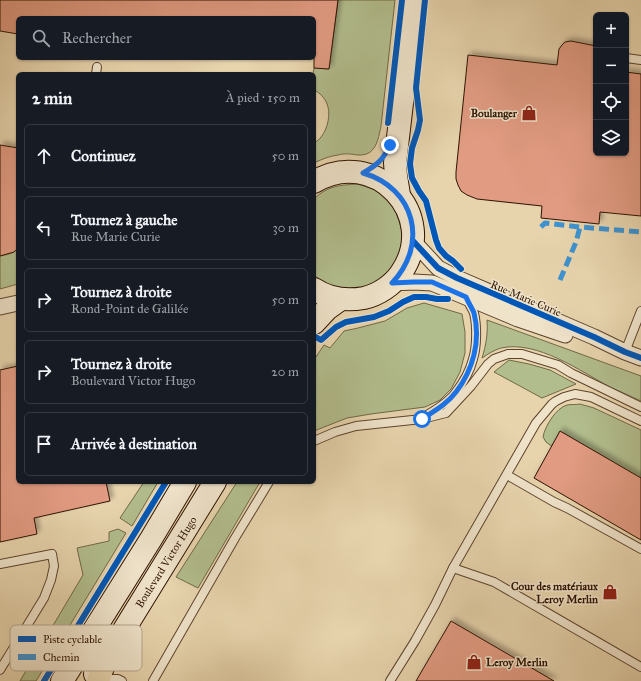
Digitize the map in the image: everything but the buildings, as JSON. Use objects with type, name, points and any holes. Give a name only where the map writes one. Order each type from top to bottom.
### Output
[{"type":"highway","points":[[94,681],[99,671]]},
{"type":"main road","points":[[399,195],[395,163],[414,0]]},
{"type":"main road","points":[[363,173],[376,166],[386,154],[400,126]]},
{"type":"main road","points":[[316,181],[335,173],[363,173],[373,176],[383,181],[399,195],[406,205],[413,228],[412,250],[404,268],[399,276],[381,291],[368,297],[355,300],[329,296],[316,290]]},
{"type":"main road","points":[[316,321],[327,309],[341,299]]},
{"type":"main road","points":[[97,625],[184,484]]},
{"type":"main road","name":"Boulevard Victor Hugo","points":[[127,625],[213,484]]},
{"type":"main road","points":[[62,681],[68,671]]},
{"type":"street","name":"Rue Marie Curie","points":[[413,241],[438,268],[457,278],[641,358]]},
{"type":"street","name":"Rue Marie Curie","points":[[392,283],[432,282],[518,319],[592,344],[625,352]]},
{"type":"street","points":[[0,307],[16,303]]},
{"type":"lane","points":[[629,58],[641,60]]},
{"type":"lane","points":[[422,419],[444,405],[456,393],[474,358],[476,324],[474,312],[466,297]]},
{"type":"lane","points":[[625,352],[641,311]]},
{"type":"lane","points":[[316,440],[335,432],[356,426],[422,419],[446,413],[471,386],[488,364],[494,359],[508,354],[522,354],[558,365],[641,407]]},
{"type":"lane","points":[[390,681],[415,641],[453,568],[536,423],[552,404],[564,397],[575,394],[591,397],[641,421]]},
{"type":"lane","points":[[507,475],[641,549]]},
{"type":"lane","points":[[153,681],[268,484]]},
{"type":"lane","points":[[0,564],[52,554],[54,566],[51,580],[44,598],[28,625]]},
{"type":"lane","points":[[453,568],[494,582],[641,668]]},
{"type":"lane","points":[[0,670],[10,654]]},
{"type":"lane","points":[[94,681],[110,678],[122,681]]},
{"type":"green space","points":[[338,0],[395,0],[381,126],[377,142],[369,153],[364,155],[341,154],[316,162],[316,142],[325,131],[329,114],[325,100],[316,91],[316,72],[313,72],[314,68],[329,69]]},
{"type":"green space","points":[[358,184],[373,189],[385,197],[395,208],[404,237],[396,266],[373,286],[343,290],[328,286],[316,277],[316,197],[324,191],[345,185]]},
{"type":"green space","points":[[16,249],[16,285],[0,289],[0,256],[14,252]]},
{"type":"green space","points":[[424,303],[462,314],[465,332],[465,353],[460,372],[451,389],[440,400],[425,407],[347,418],[316,430],[316,357],[324,345],[330,348],[344,331],[385,321],[407,308]]},
{"type":"green space","points":[[487,320],[641,376],[641,401],[610,387],[558,358],[529,348],[501,348],[482,358],[485,349]]},
{"type":"green space","points":[[509,360],[550,370],[576,384],[542,398],[494,372]]},
{"type":"green space","points":[[580,404],[594,408],[641,430],[641,478],[550,445],[546,442],[543,437],[544,433],[555,414],[567,405]]},
{"type":"green space","points":[[143,484],[157,484],[132,526],[120,518]]},
{"type":"green space","points":[[236,484],[259,484],[198,588],[176,577]]},
{"type":"green space","points":[[118,529],[126,533],[70,625],[53,625],[83,575],[77,548],[109,541],[109,532]]},
{"type":"green space","points":[[26,671],[42,671],[36,681],[20,681]]},
{"type":"marked path","points":[[541,227],[545,223],[641,232]]},
{"type":"marked path","points":[[560,280],[576,242],[580,227]]},
{"type":"cycle path","points":[[388,123],[402,0]]},
{"type":"cycle path","points":[[425,0],[416,88],[420,120],[412,148],[410,164],[412,178],[426,201],[439,248],[461,269]]},
{"type":"cycle path","points":[[413,241],[438,268],[457,278],[641,358]]},
{"type":"cycle path","points":[[316,337],[321,340],[336,327],[346,322],[374,317],[389,311],[414,297],[448,299]]},
{"type":"cycle path","points":[[78,625],[165,484]]},
{"type":"cycle path","points":[[44,681],[50,671]]},
{"type":"place","name":"Boulanger","points":[[529,113]]},
{"type":"place","name":"Cour des matériaux Leroy Merlin","points":[[610,592]]},
{"type":"place","name":"Leroy Merlin","points":[[474,662]]},
{"type":"route","points":[[390,145],[386,154],[376,166],[363,173],[383,181],[391,187],[406,205],[410,216],[413,228],[412,250],[404,268],[392,283],[432,282],[466,297],[474,312],[476,324],[474,358],[466,376],[456,393],[444,405],[422,419]]}]
